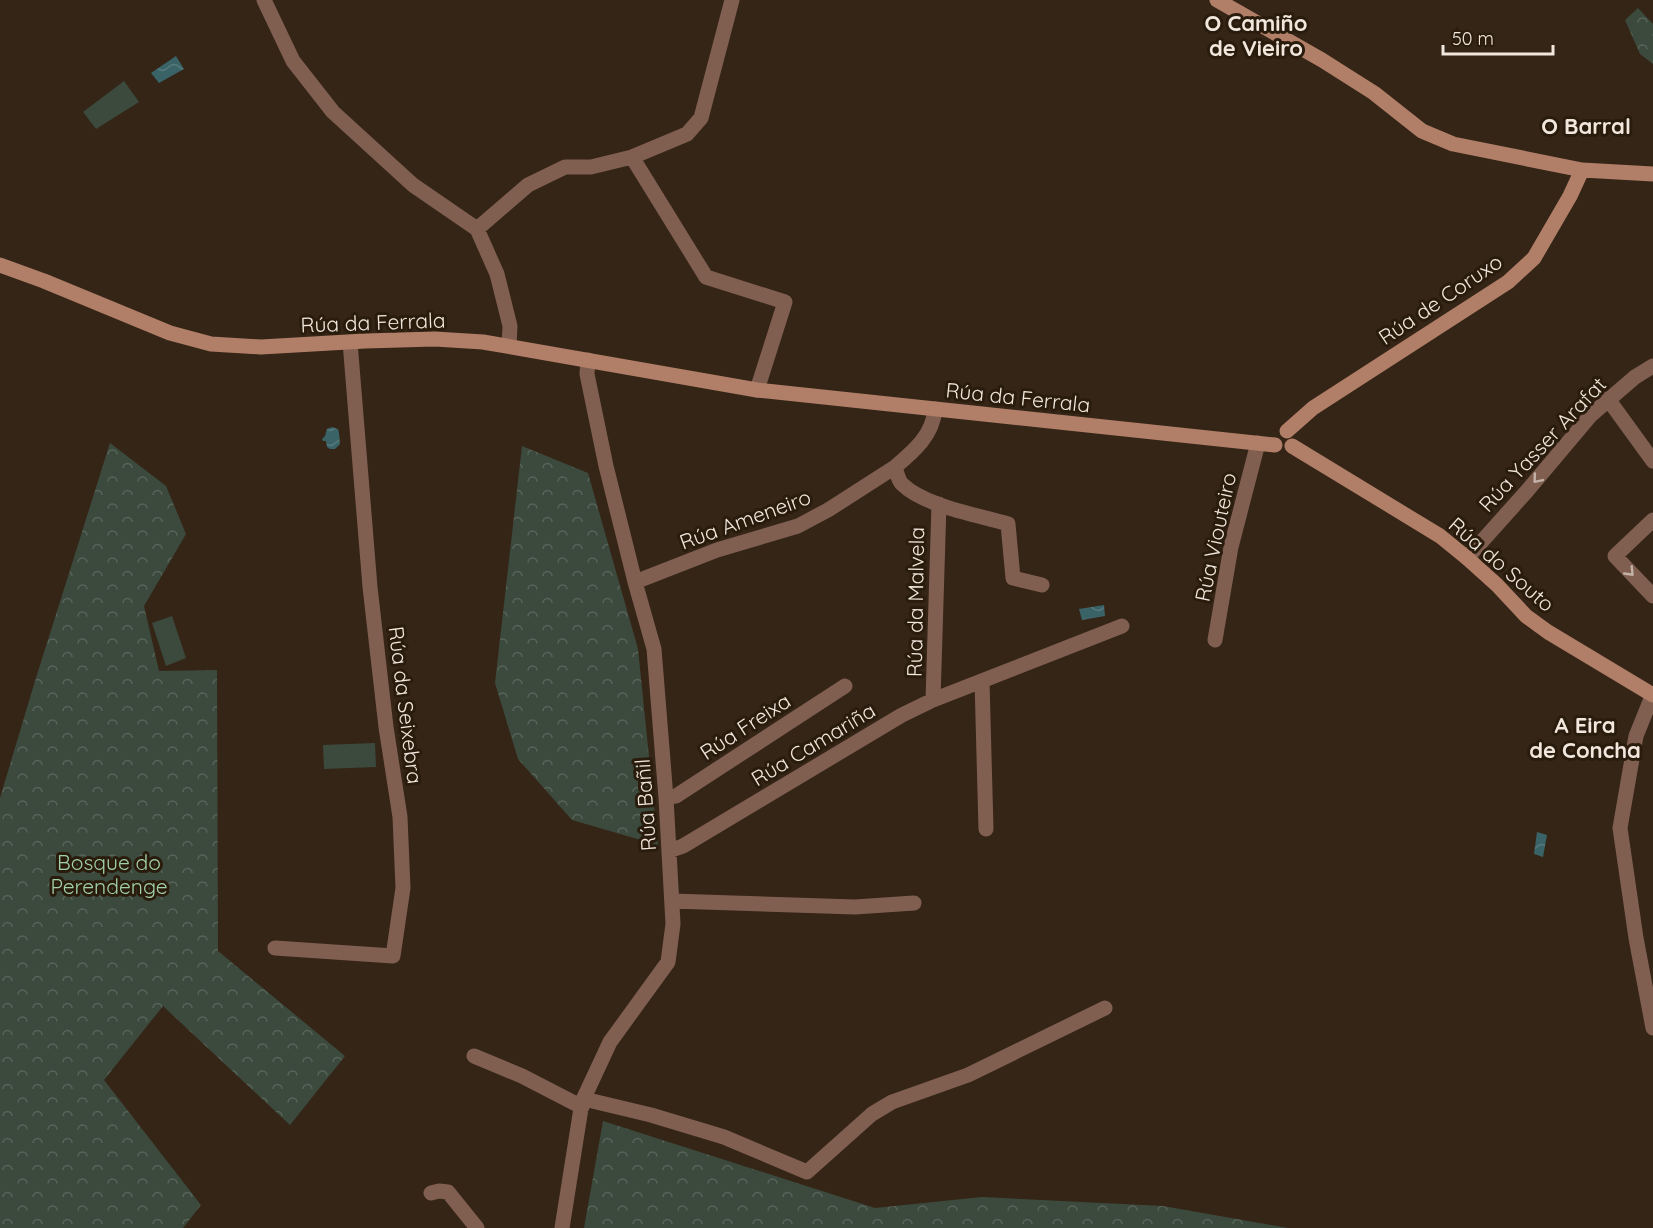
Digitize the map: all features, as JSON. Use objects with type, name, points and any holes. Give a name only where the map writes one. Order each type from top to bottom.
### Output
[{"type":"street","points":[[264,0],[293,61],[333,112],[414,185],[477,229],[497,274],[510,326],[509,346]]},
{"type":"street","points":[[477,229],[528,185],[565,166],[591,167],[632,158],[687,134],[701,118],[732,0]]},
{"type":"street","points":[[1217,0],[1322,60],[1374,93],[1422,131],[1453,144],[1582,170],[1653,174]]},
{"type":"street","points":[[632,158],[706,277],[785,302],[757,390]]},
{"type":"street","name":"Rúa de Coruxo","points":[[1287,431],[1313,408],[1508,282],[1534,258],[1570,196],[1582,170]]},
{"type":"street","name":"Rúa da Ferrala","points":[[0,265],[44,280],[170,333],[212,344],[261,347],[435,339],[483,342],[757,390],[1275,445]]},
{"type":"street","name":"Rúa da Seixebra","points":[[275,948],[393,956],[403,888],[400,818],[386,727],[370,587],[350,342]]},
{"type":"street","name":"Rúa Bañil","points":[[562,1228],[583,1103],[610,1042],[668,963],[673,924],[654,649],[606,466],[587,374],[588,360]]},
{"type":"street","name":"Rúa Yasser Arafat","points":[[1467,558],[1591,415],[1635,377],[1653,366]]},
{"type":"street","points":[[1608,399],[1653,461]]},
{"type":"street","points":[[895,467],[915,450],[928,433],[934,420],[935,409]]},
{"type":"street","points":[[1280,431],[1287,431],[1293,437],[1292,446],[1283,450],[1275,445],[1274,438],[1280,431]]},
{"type":"street","name":"Rúa Viouteiro","points":[[1215,640],[1231,547],[1258,443]]},
{"type":"street","name":"Rúa do Souto","points":[[1292,446],[1440,536],[1497,585],[1526,616],[1548,632],[1653,695]]},
{"type":"street","name":"Rúa Ameneiro","points":[[635,582],[717,550],[798,526],[828,510],[895,467]]},
{"type":"street","name":"Rúa da Malvela","points":[[895,467],[900,482],[916,496],[1008,524],[1013,578],[1042,585]]},
{"type":"street","name":"Rúa da Malvela","points":[[933,700],[939,504]]},
{"type":"street","points":[[1653,520],[1615,556],[1653,596]]},
{"type":"street","name":"Rúa Camariña","points":[[669,851],[683,846],[902,715],[933,700],[1122,626]]},
{"type":"street","points":[[982,681],[986,829]]},
{"type":"street","name":"Rúa Freixa","points":[[666,798],[676,796],[845,686]]},
{"type":"street","points":[[1653,695],[1636,736],[1620,828],[1636,938],[1653,1028]]},
{"type":"street","points":[[672,901],[855,907],[914,903]]},
{"type":"street","points":[[474,1056],[583,1103],[651,1115],[724,1137],[807,1172],[873,1114],[892,1102],[968,1075],[1105,1008]]},
{"type":"street","points":[[431,1193],[448,1192],[477,1228]]},
{"type":"green space","points":[[1638,8],[1653,24],[1653,64],[1640,54],[1625,20]]},
{"type":"green space","points":[[124,81],[139,102],[96,129],[83,112]]},
{"type":"green space","name":"Bosque do Perendenge","points":[[110,443],[166,486],[186,534],[144,606],[159,671],[217,670],[218,951],[345,1056],[290,1125],[163,1006],[104,1080],[201,1205],[183,1228],[0,1228],[0,798]]},
{"type":"green space","points":[[522,446],[588,473],[638,649],[658,845],[572,820],[518,759],[495,683]]},
{"type":"green space","points":[[172,616],[186,658],[166,666],[152,623]]},
{"type":"green space","points":[[375,743],[376,767],[324,769],[323,745]]},
{"type":"green space","points":[[603,1121],[875,1208],[982,1197],[1163,1206],[1288,1228],[584,1228]]},
{"type":"water","points":[[176,56],[184,69],[159,83],[151,73]]},
{"type":"water","points":[[332,427],[338,429],[339,433],[340,444],[335,449],[327,447],[326,441],[322,439],[327,429]]},
{"type":"water","points":[[1104,605],[1105,616],[1082,620],[1079,609]]},
{"type":"water","points":[[1537,832],[1547,835],[1543,857],[1534,854]]},
{"type":"district","name":"O Camiño de Vieiro","points":[[1256,36]]},
{"type":"district","name":"O Barral","points":[[1586,126]]},
{"type":"district","name":"A Eira de Concha","points":[[1585,738]]}]
